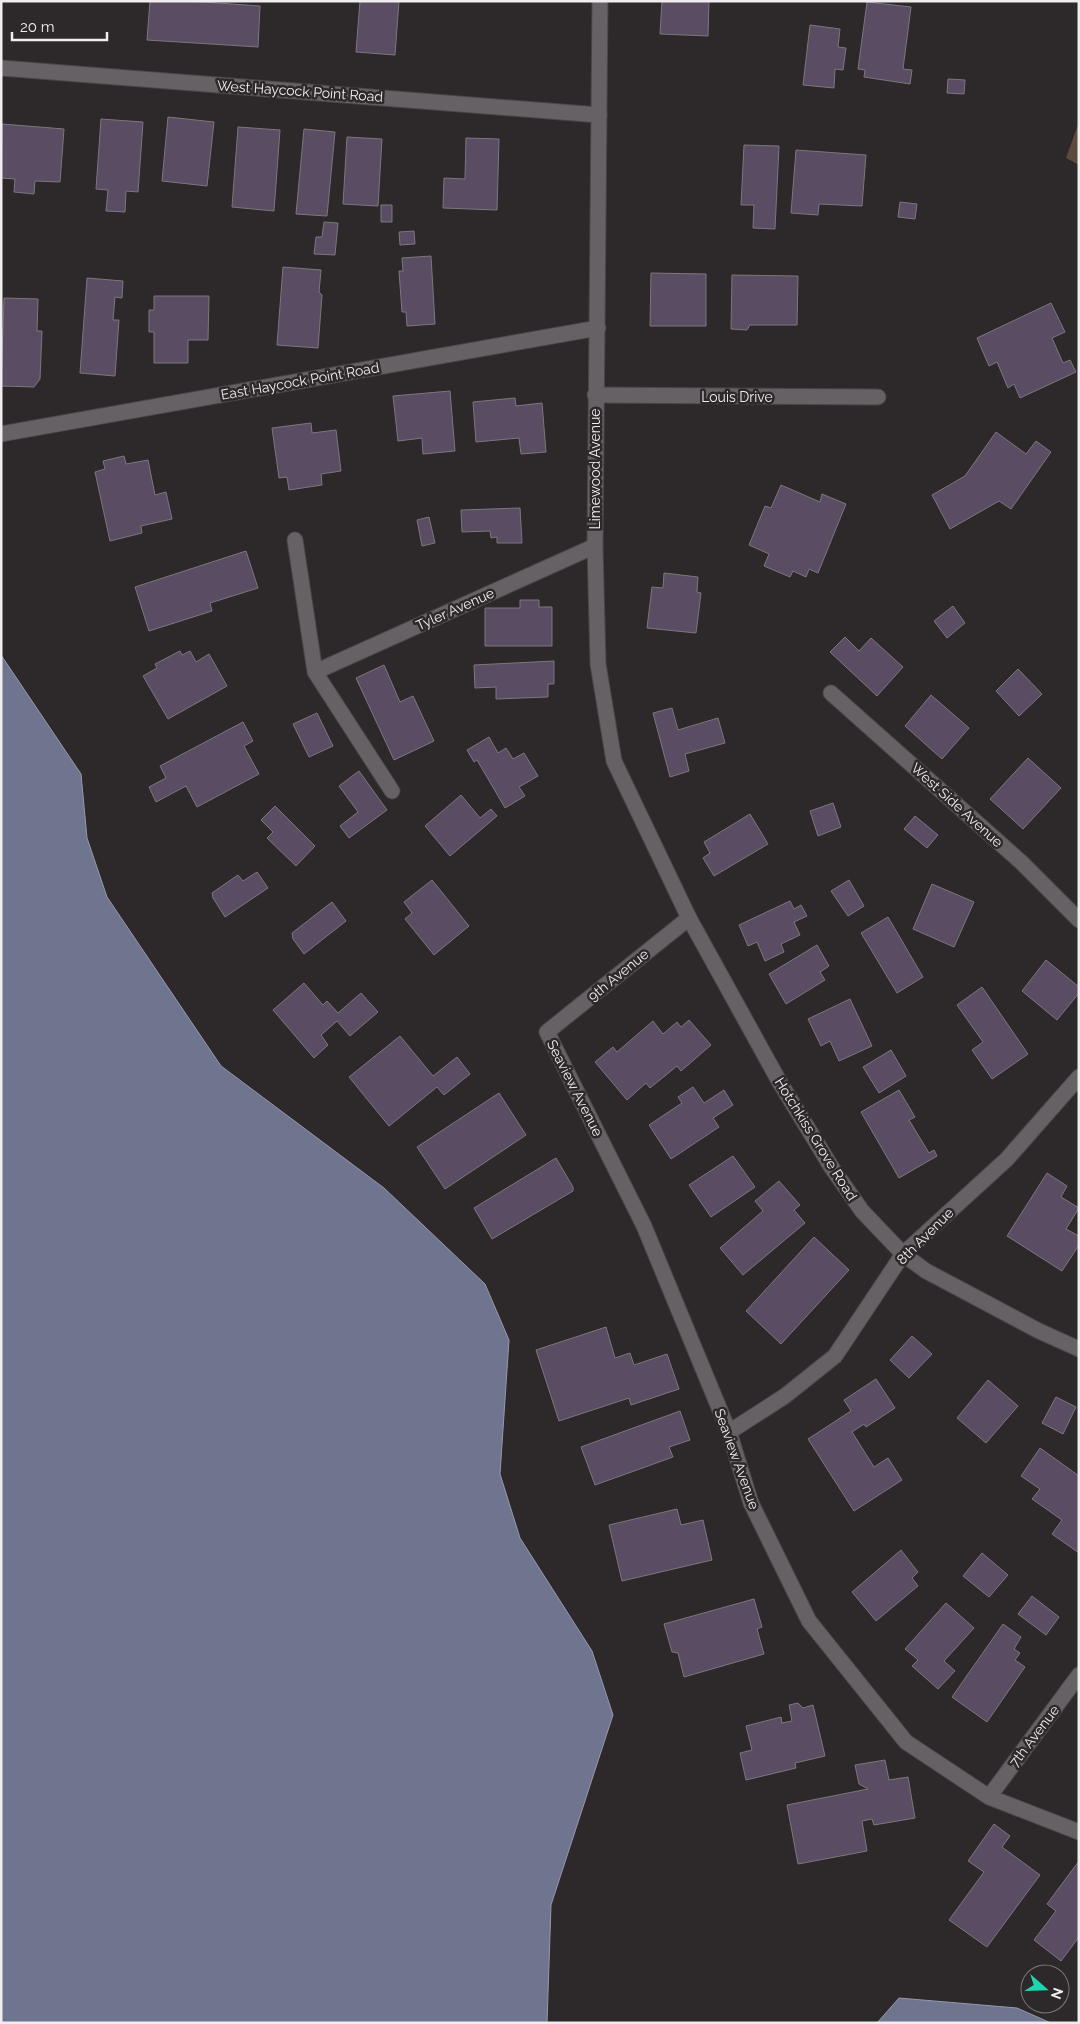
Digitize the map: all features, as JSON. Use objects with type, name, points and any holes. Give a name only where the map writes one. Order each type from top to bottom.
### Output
[{"type":"street","name":"Limewood Avenue","points":[[600,1],[598,328],[595,395],[595,546],[598,664],[614,761],[689,918]]},
{"type":"street","name":"West Haycock Point Road","points":[[1,68],[600,115]]},
{"type":"street","name":"East Haycock Point Road","points":[[1,434],[598,328]]},
{"type":"street","name":"Louis Drive","points":[[595,395],[878,397]]},
{"type":"street","points":[[295,540],[316,672],[392,791]]},
{"type":"street","name":"Tyler Avenue","points":[[316,672],[595,546]]},
{"type":"street","name":"West Side Avenue","points":[[832,693],[1021,862],[1079,920]]},
{"type":"street","name":"9th Avenue","points":[[547,1032],[689,918]]},
{"type":"street","name":"Hotchkiss Grove Road","points":[[689,918],[779,1081],[832,1168],[862,1211],[903,1254],[926,1272],[1039,1331],[1079,1349]]},
{"type":"street","name":"Seaview Avenue","points":[[547,1032],[644,1226],[729,1432],[751,1503],[809,1621],[906,1742],[989,1797],[1079,1832]]},
{"type":"street","name":"8th Avenue","points":[[729,1432],[785,1396],[835,1356],[903,1254],[1006,1159],[1079,1077]]},
{"type":"street","name":"7th Avenue","points":[[989,1797],[1079,1676]]},
{"type":"shaded area","points":[[1079,122],[1079,165],[1066,158]]},
{"type":"water","points":[[1,655],[81,774],[87,838],[107,897],[221,1066],[384,1188],[485,1284],[509,1340],[500,1474],[520,1538],[592,1651],[613,1715],[551,1905],[547,2023],[1,2023]]},
{"type":"water","points":[[899,1998],[1017,2008],[1020,2009],[1020,2014],[1031,2014],[1051,2023],[877,2023]]},
{"type":"building","points":[[150,1],[189,1],[260,6],[258,47],[147,40]]},
{"type":"building","points":[[360,1],[399,1],[395,55],[356,52]]},
{"type":"building","points":[[662,1],[709,1],[708,36],[660,34]]},
{"type":"building","points":[[867,2],[911,7],[903,69],[912,70],[910,84],[864,77],[865,70],[858,69]]},
{"type":"building","points":[[810,25],[840,29],[838,47],[846,48],[843,70],[835,69],[834,88],[803,85]]},
{"type":"building","points":[[948,79],[965,80],[964,94],[947,93]]},
{"type":"building","points":[[168,117],[214,122],[207,186],[162,181]]},
{"type":"building","points":[[101,119],[143,122],[138,192],[126,191],[125,212],[106,211],[108,190],[96,189]]},
{"type":"building","points":[[2,124],[64,129],[60,182],[35,181],[34,194],[14,192],[15,179],[1,178]]},
{"type":"building","points":[[238,127],[280,130],[274,211],[232,207]]},
{"type":"building","points":[[304,129],[335,132],[327,216],[296,214]]},
{"type":"building","points":[[347,137],[382,139],[378,206],[343,204]]},
{"type":"building","points":[[466,138],[499,139],[497,210],[443,208],[444,178],[465,179]]},
{"type":"building","points":[[744,145],[779,146],[775,229],[753,228],[754,205],[741,205]]},
{"type":"building","points":[[796,150],[866,155],[862,206],[819,204],[818,215],[791,213]]},
{"type":"building","points":[[900,202],[917,204],[915,219],[898,217]]},
{"type":"building","points":[[381,205],[392,205],[392,222],[381,222]]},
{"type":"building","points":[[324,222],[338,223],[335,255],[314,254],[316,237],[322,237]]},
{"type":"building","points":[[414,231],[415,244],[400,245],[399,232]]},
{"type":"building","points":[[431,256],[435,324],[407,326],[406,312],[402,312],[399,271],[403,271],[402,258]]},
{"type":"building","points":[[283,267],[321,270],[319,292],[322,295],[318,348],[277,345]]},
{"type":"building","points":[[651,273],[706,274],[706,326],[650,326]]},
{"type":"building","points":[[732,275],[798,276],[797,325],[750,325],[747,330],[731,329]]},
{"type":"building","points":[[87,278],[123,281],[122,298],[115,297],[113,320],[119,320],[115,376],[80,373]]},
{"type":"building","points":[[154,296],[209,296],[208,340],[188,340],[188,363],[154,363],[154,332],[149,332],[149,310],[154,310]]},
{"type":"building","points":[[4,298],[38,299],[37,331],[42,331],[40,379],[34,387],[1,386]]},
{"type":"building","points":[[1051,303],[1065,332],[1052,338],[1063,363],[1070,360],[1076,372],[1020,398],[1014,384],[1008,388],[997,362],[989,366],[977,338]]},
{"type":"building","points":[[450,391],[455,451],[423,454],[422,438],[398,441],[393,396]]},
{"type":"building","points":[[515,398],[516,406],[542,403],[546,452],[521,454],[519,438],[476,442],[473,402]]},
{"type":"building","points":[[311,423],[312,433],[336,430],[341,471],[321,474],[322,485],[289,490],[287,477],[279,478],[272,428]]},
{"type":"building","points":[[996,432],[1026,454],[1036,441],[1051,452],[1011,509],[999,501],[950,529],[932,495],[965,476]]},
{"type":"building","points":[[124,456],[126,464],[148,460],[155,495],[166,492],[172,519],[141,526],[142,533],[110,541],[95,472],[105,469],[103,461]]},
{"type":"building","points":[[781,485],[820,502],[822,494],[846,504],[818,573],[809,569],[806,577],[793,571],[790,577],[764,566],[769,554],[749,545],[765,506],[771,508]]},
{"type":"building","points":[[520,508],[522,543],[497,543],[497,537],[491,538],[490,531],[462,532],[461,510]]},
{"type":"building","points":[[429,517],[435,543],[422,546],[417,520]]},
{"type":"building","points":[[246,551],[258,588],[210,603],[212,611],[149,631],[135,587]]},
{"type":"building","points":[[664,573],[698,577],[697,592],[701,593],[696,633],[647,628],[652,587],[663,588]]},
{"type":"building","points":[[520,600],[539,600],[539,607],[552,607],[552,646],[485,646],[485,608],[520,608]]},
{"type":"building","points":[[953,606],[965,623],[947,638],[934,621]]},
{"type":"building","points":[[845,637],[859,651],[871,638],[903,667],[877,696],[830,652]]},
{"type":"building","points":[[180,651],[182,655],[190,651],[196,662],[209,654],[227,686],[168,719],[143,676],[157,668],[155,664]]},
{"type":"building","points":[[554,661],[554,684],[548,684],[548,697],[496,699],[496,687],[475,688],[474,665]]},
{"type":"building","points":[[384,665],[400,702],[413,696],[434,741],[394,760],[356,678]]},
{"type":"building","points":[[1018,669],[1042,694],[1019,716],[996,691]]},
{"type":"building","points":[[931,695],[969,728],[942,759],[905,726]]},
{"type":"building","points":[[672,708],[678,730],[718,718],[725,743],[685,754],[689,771],[670,777],[653,713]]},
{"type":"building","points":[[317,713],[333,746],[309,757],[293,724]]},
{"type":"building","points":[[243,722],[253,741],[244,746],[259,774],[197,807],[186,786],[156,802],[149,787],[166,778],[160,766]]},
{"type":"building","points":[[489,737],[498,753],[506,748],[513,759],[524,753],[538,776],[519,787],[525,796],[505,808],[477,760],[474,762],[467,750]]},
{"type":"building","points":[[1028,758],[1061,788],[1023,829],[990,799]]},
{"type":"building","points":[[359,771],[387,810],[349,838],[340,826],[358,812],[339,786]]},
{"type":"building","points":[[461,795],[480,818],[491,809],[497,816],[450,856],[425,826]]},
{"type":"building","points":[[833,803],[841,827],[818,836],[810,811]]},
{"type":"building","points":[[275,806],[315,846],[296,866],[267,838],[273,832],[261,820]]},
{"type":"building","points":[[750,814],[768,844],[714,876],[703,858],[710,853],[704,842]]},
{"type":"building","points":[[915,816],[938,835],[927,848],[904,829]]},
{"type":"building","points":[[257,872],[268,888],[225,917],[213,898],[212,893],[238,875],[243,881]]},
{"type":"building","points":[[432,880],[469,926],[434,955],[405,919],[412,913],[404,902]]},
{"type":"building","points":[[849,880],[864,906],[848,916],[831,891]]},
{"type":"building","points":[[932,884],[974,902],[954,947],[913,929]]},
{"type":"building","points":[[790,901],[794,909],[801,905],[807,916],[794,922],[800,935],[781,944],[784,952],[765,961],[757,942],[748,946],[739,925]]},
{"type":"building","points":[[332,902],[346,921],[304,954],[293,939],[292,933]]},
{"type":"building","points":[[888,917],[923,977],[897,993],[861,933]]},
{"type":"building","points":[[817,945],[829,966],[820,972],[825,980],[786,1004],[769,974]]},
{"type":"building","points":[[1046,960],[1079,987],[1079,993],[1057,1020],[1022,991]]},
{"type":"building","points":[[304,983],[323,1005],[327,1001],[338,1013],[361,993],[378,1012],[350,1036],[337,1021],[321,1035],[328,1045],[314,1058],[273,1010]]},
{"type":"building","points":[[982,987],[1028,1054],[992,1079],[972,1050],[983,1042],[957,1005]]},
{"type":"building","points":[[850,999],[872,1046],[839,1061],[830,1041],[821,1046],[808,1019]]},
{"type":"building","points":[[689,1020],[711,1045],[681,1071],[677,1066],[650,1088],[646,1083],[627,1100],[595,1062],[613,1047],[617,1052],[653,1021],[663,1034],[677,1022],[681,1027]]},
{"type":"building","points":[[400,1036],[433,1076],[457,1057],[470,1074],[444,1095],[437,1087],[389,1126],[349,1077]]},
{"type":"building","points":[[891,1050],[906,1076],[879,1093],[863,1067]]},
{"type":"building","points":[[693,1087],[704,1103],[724,1090],[733,1105],[713,1118],[719,1127],[671,1159],[649,1125],[682,1103],[678,1097]]},
{"type":"building","points":[[899,1090],[915,1117],[909,1120],[929,1153],[934,1150],[937,1156],[899,1178],[861,1112]]},
{"type":"building","points":[[499,1093],[526,1135],[445,1189],[417,1147]]},
{"type":"building","points":[[733,1156],[755,1187],[711,1217],[689,1185]]},
{"type":"building","points":[[556,1158],[573,1187],[573,1191],[492,1239],[474,1208]]},
{"type":"building","points":[[1047,1173],[1067,1186],[1061,1197],[1079,1208],[1066,1229],[1079,1236],[1079,1245],[1062,1271],[1007,1236]]},
{"type":"building","points":[[779,1181],[800,1205],[794,1210],[805,1223],[743,1275],[720,1248],[763,1211],[755,1201]]},
{"type":"building","points":[[814,1237],[849,1270],[781,1344],[746,1311]]},
{"type":"building","points":[[606,1327],[615,1358],[630,1353],[634,1365],[667,1354],[679,1389],[631,1405],[629,1398],[559,1421],[536,1350]]},
{"type":"building","points":[[912,1336],[932,1354],[909,1378],[890,1360]]},
{"type":"building","points":[[876,1379],[895,1408],[866,1427],[864,1424],[852,1432],[874,1467],[888,1458],[902,1480],[854,1511],[808,1439],[851,1411],[844,1400]]},
{"type":"building","points":[[988,1380],[1018,1406],[986,1443],[957,1418]]},
{"type":"building","points":[[1056,1397],[1076,1407],[1063,1434],[1042,1423]]},
{"type":"building","points":[[680,1411],[690,1440],[669,1447],[673,1457],[595,1485],[581,1447]]},
{"type":"building","points":[[1040,1448],[1079,1476],[1079,1553],[1052,1534],[1062,1520],[1032,1499],[1040,1489],[1021,1476]]},
{"type":"building","points":[[677,1509],[681,1525],[703,1520],[712,1560],[622,1581],[609,1525]]},
{"type":"building","points":[[901,1550],[918,1572],[912,1578],[918,1586],[876,1621],[852,1592]]},
{"type":"building","points":[[982,1553],[1008,1575],[989,1597],[963,1576]]},
{"type":"building","points":[[1032,1596],[1059,1617],[1046,1635],[1018,1614]]},
{"type":"building","points":[[754,1599],[762,1627],[757,1629],[764,1654],[684,1677],[678,1653],[672,1652],[664,1624]]},
{"type":"building","points":[[946,1603],[974,1628],[944,1661],[955,1671],[938,1689],[912,1666],[918,1660],[905,1649]]},
{"type":"building","points":[[1003,1624],[1021,1637],[1014,1649],[1020,1653],[1015,1660],[1025,1667],[987,1722],[952,1697]]},
{"type":"building","points":[[798,1703],[803,1708],[813,1705],[825,1756],[795,1763],[796,1768],[746,1780],[740,1753],[752,1750],[746,1726],[781,1717],[782,1723],[792,1721],[789,1705]]},
{"type":"building","points":[[885,1760],[889,1780],[908,1777],[915,1818],[874,1825],[872,1819],[862,1821],[867,1851],[798,1864],[787,1805],[868,1789],[859,1784],[855,1765]]},
{"type":"building","points":[[994,1824],[1010,1836],[1002,1847],[1040,1875],[987,1947],[949,1920],[984,1872],[968,1861]]},
{"type":"building","points":[[1079,1861],[1079,1937],[1061,1961],[1034,1940],[1056,1911],[1047,1904]]}]
